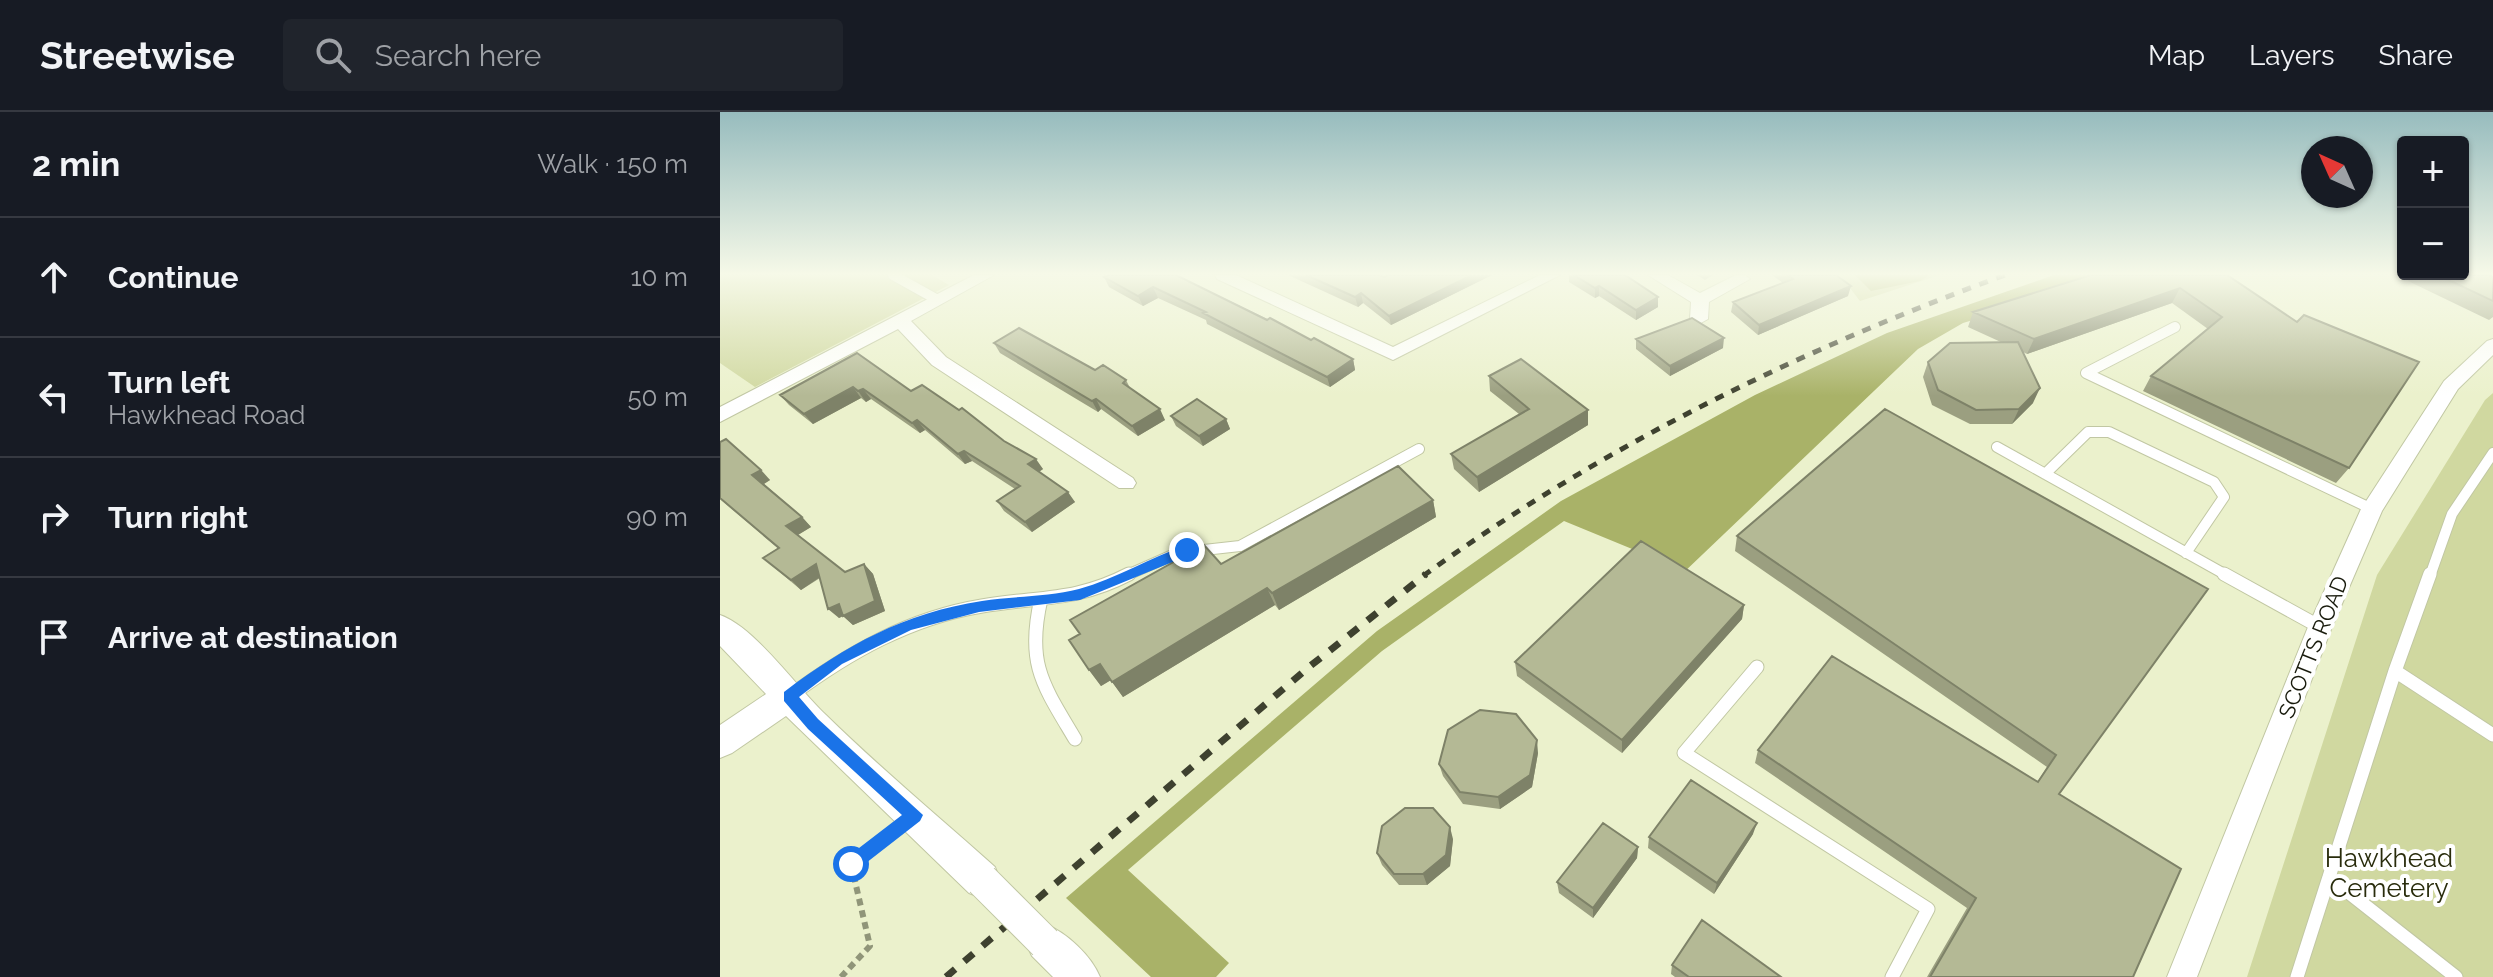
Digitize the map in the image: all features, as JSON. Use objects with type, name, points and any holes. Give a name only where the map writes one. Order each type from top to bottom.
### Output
[{"type":"street","points":[[720,415],[906,315]]},
{"type":"street","points":[[1310,315],[1393,354],[1471,315]]},
{"type":"street","points":[[899,319],[939,361],[1126,483]]},
{"type":"street","name":"SCOTTS ROAD","points":[[2182,977],[2320,627],[2372,509],[2451,385],[2493,345]]},
{"type":"street","points":[[720,627],[813,724],[915,815],[1081,977]]},
{"type":"street","points":[[720,743],[789,696]]},
{"type":"lane","points":[[2175,327],[2086,373],[2372,509]]},
{"type":"lane","points":[[2045,474],[2088,432],[2109,432],[2214,482],[2224,497],[2186,553]]},
{"type":"lane","points":[[1997,447],[2320,627]]},
{"type":"lane","points":[[789,696],[847,654],[908,625],[979,607],[1080,594],[1187,550],[1240,546],[1419,449]]},
{"type":"lane","points":[[2297,977],[2395,671],[2452,514],[2493,453]]},
{"type":"lane","points":[[1041,599],[1032,636],[1033,656],[1043,682],[1075,739]]},
{"type":"lane","points":[[1757,667],[1684,753],[1928,909],[1892,977]]},
{"type":"lane","points":[[2395,671],[2493,735]]},
{"type":"lane","points":[[2329,877],[2456,977]]},
{"type":"path","points":[[841,977],[870,946],[851,864],[915,815]]},
{"type":"green space","points":[[720,315],[891,315],[755,387],[720,363]]},
{"type":"green space","points":[[1938,315],[1988,315],[1963,323],[1918,349],[1681,575],[1637,551],[1564,521],[1382,651],[1128,870],[1229,963],[1216,977],[1151,977],[1066,898],[1377,631],[1561,501],[1755,395],[1887,333]]},
{"type":"green space","name":"Hawkhead Cemetery","points":[[2493,393],[2493,977],[2247,977],[2377,575],[2485,400]]},
{"type":"building","points":[[1208,315],[1270,318],[1353,359],[1327,377]]},
{"type":"building","points":[[1748,315],[1782,315],[1759,325]]},
{"type":"building","points":[[1981,315],[2102,315],[2034,339]]},
{"type":"building","points":[[2220,315],[2287,315],[2297,322],[2305,315],[2419,362],[2349,468],[2151,376],[2222,317]]},
{"type":"building","points":[[1692,318],[1724,338],[1670,366],[1636,339]]},
{"type":"building","points":[[1019,328],[1095,370],[1103,365],[1160,409],[1132,426],[1096,399],[1092,401],[994,343]]},
{"type":"building","points":[[2018,342],[2040,388],[2019,409],[1976,410],[1938,390],[1928,362],[1950,343]]},
{"type":"building","points":[[857,353],[911,391],[922,385],[959,410],[962,408],[1004,441],[1036,459],[1028,464],[1068,492],[1025,522],[997,501],[1020,486],[964,451],[958,454],[917,420],[912,423],[863,389],[858,391],[853,387],[804,414],[780,395]]},
{"type":"building","points":[[1521,359],[1588,410],[1477,477],[1451,454],[1529,409],[1489,376]]},
{"type":"building","points":[[1197,399],[1226,419],[1199,436],[1171,416]]},
{"type":"building","points":[[1885,409],[2208,589],[2059,794],[2181,869],[2133,977],[1930,977],[1976,898],[1758,750],[1832,656],[2038,782],[2056,755],[1737,536]]},
{"type":"building","points":[[726,439],[761,470],[752,475],[802,517],[786,526],[845,572],[864,564],[875,601],[843,616],[839,604],[828,609],[816,564],[791,580],[763,558],[779,548],[720,498],[720,442]]},
{"type":"building","points":[[1398,466],[1433,500],[1272,593],[1267,588],[1112,682],[1100,664],[1089,670],[1069,640],[1080,634],[1070,620],[1204,545],[1221,564]]},
{"type":"building","points":[[1641,541],[1744,605],[1622,740],[1515,662]]},
{"type":"building","points":[[1480,710],[1516,714],[1537,740],[1530,775],[1498,797],[1460,792],[1439,764],[1448,730]]},
{"type":"building","points":[[1691,780],[1757,823],[1717,883],[1649,837]]},
{"type":"building","points":[[1405,808],[1433,808],[1450,827],[1446,855],[1423,874],[1394,874],[1377,853],[1382,826]]},
{"type":"building","points":[[1603,823],[1638,847],[1593,908],[1557,882]]},
{"type":"building","points":[[1702,920],[1781,977],[1689,977],[1672,965]]},
{"type":"railway","points":[[1423,576],[1491,529],[1631,444],[1777,369],[1901,315]]},
{"type":"railway","points":[[946,977],[1309,667],[1426,574]]},
{"type":"route","points":[[851,864],[915,815],[813,724],[789,696],[857,648],[908,625],[979,607],[1080,594],[1187,550]]}]
